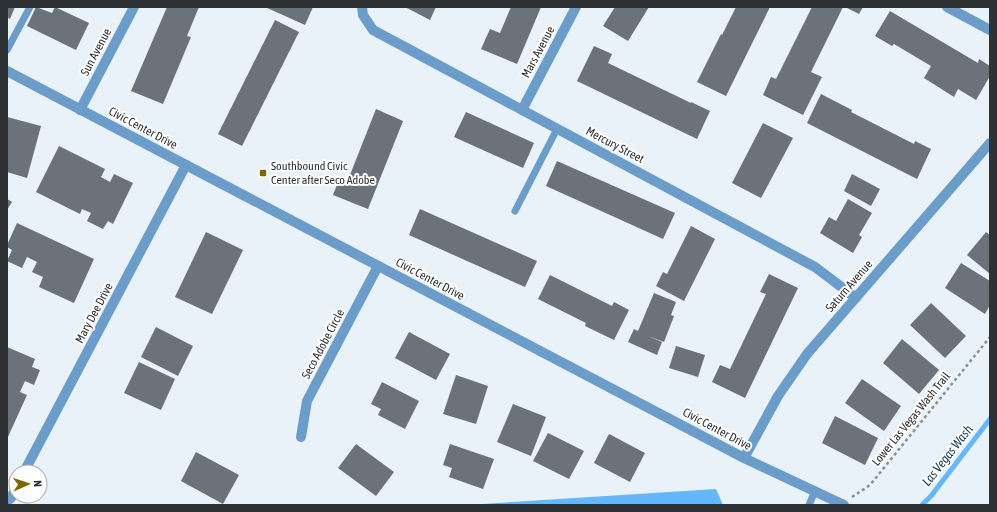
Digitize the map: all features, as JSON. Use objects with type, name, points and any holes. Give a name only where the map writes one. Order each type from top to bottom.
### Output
[{"type":"street","name":"Sun Avenue","points":[[80,110],[134,7]]},
{"type":"street","name":"Mars Avenue","points":[[522,110],[576,7]]},
{"type":"street","points":[[947,7],[990,30]]},
{"type":"street","name":"Mercury Street","points":[[363,11],[373,30],[815,267],[856,298]]},
{"type":"street","name":"Civic Center Drive","points":[[7,71],[744,458],[842,504]]},
{"type":"street","name":"Saturn Avenue","points":[[744,458],[778,396],[807,354],[990,143]]},
{"type":"street","name":"Mary Dee Drive","points":[[28,464],[186,165]]},
{"type":"street","name":"Seco Adobe Circle","points":[[301,437],[308,400],[378,266]]},
{"type":"lane","points":[[7,50],[30,7]]},
{"type":"lane","points":[[515,211],[557,129]]},
{"type":"lane","points":[[809,505],[815,491]]},
{"type":"path","name":"Lower Las Vegas Wash Trail","points":[[842,504],[870,485],[990,337]]},
{"type":"water","points":[[716,489],[723,505],[466,505]]},
{"type":"building","points":[[7,7],[15,7],[10,19],[7,17]]},
{"type":"building","points":[[36,7],[52,13],[55,7],[89,23],[76,50],[27,26]]},
{"type":"building","points":[[167,7],[199,7],[187,36],[191,37],[163,104],[131,91]]},
{"type":"building","points":[[265,7],[313,7],[305,25]]},
{"type":"building","points":[[405,7],[436,7],[430,20]]},
{"type":"building","points":[[511,7],[541,7],[517,64],[481,49],[490,29],[500,33]]},
{"type":"building","points":[[615,7],[649,7],[628,41],[603,26]]},
{"type":"building","points":[[736,7],[770,7],[726,96],[697,82]]},
{"type":"building","points":[[812,7],[843,7],[811,72],[822,77],[803,115],[763,95],[771,77],[776,79]]},
{"type":"building","points":[[845,7],[863,7],[859,14]]},
{"type":"building","points":[[890,11],[978,63],[979,59],[990,66],[990,76],[976,100],[958,89],[954,97],[924,78],[931,66],[894,44],[892,46],[875,36]]},
{"type":"building","points":[[275,20],[299,32],[242,146],[218,134]]},
{"type":"building","points":[[594,46],[612,54],[608,63],[710,111],[697,139],[577,81]]},
{"type":"building","points":[[821,94],[852,110],[851,112],[914,144],[915,141],[931,149],[917,179],[807,123]]},
{"type":"building","points":[[376,109],[403,121],[368,209],[333,195],[340,177],[348,180]]},
{"type":"building","points":[[466,112],[534,143],[523,168],[454,137]]},
{"type":"building","points":[[7,117],[41,126],[27,178],[7,172]]},
{"type":"building","points":[[763,123],[793,138],[761,198],[732,183]]},
{"type":"building","points":[[59,146],[105,169],[101,177],[110,182],[114,174],[133,183],[113,224],[108,221],[103,229],[87,221],[91,213],[82,209],[80,214],[36,192]]},
{"type":"building","points":[[557,161],[675,213],[663,239],[546,186]]},
{"type":"building","points":[[852,174],[880,189],[871,206],[844,191]]},
{"type":"building","points":[[7,199],[12,202],[7,210]]},
{"type":"building","points":[[848,199],[872,213],[859,235],[862,237],[853,253],[820,233],[829,217],[836,221]]},
{"type":"building","points":[[420,209],[537,261],[525,287],[409,235]]},
{"type":"building","points":[[17,223],[94,259],[74,303],[39,287],[43,277],[32,272],[37,262],[27,257],[22,268],[7,261],[12,250],[7,247],[7,245]]},
{"type":"building","points":[[691,226],[715,239],[684,301],[656,286],[663,272],[667,274]]},
{"type":"building","points":[[206,232],[243,250],[212,314],[175,297]]},
{"type":"building","points":[[986,232],[990,235],[990,274],[967,255]]},
{"type":"building","points":[[961,263],[990,281],[990,305],[985,314],[945,288]]},
{"type":"building","points":[[769,274],[798,288],[745,398],[712,382],[720,365],[730,369],[766,294],[760,292]]},
{"type":"building","points":[[550,275],[612,306],[614,302],[629,310],[614,340],[585,326],[586,323],[538,299]]},
{"type":"building","points":[[654,293],[676,302],[671,315],[674,316],[664,342],[648,336],[662,342],[657,355],[628,342],[634,329],[638,331]]},
{"type":"building","points":[[931,303],[966,336],[945,358],[910,325]]},
{"type":"building","points":[[156,327],[193,346],[178,376],[141,357]]},
{"type":"building","points":[[409,332],[450,354],[436,380],[395,358]]},
{"type":"building","points":[[902,339],[939,370],[919,394],[883,363]]},
{"type":"building","points":[[676,346],[705,355],[698,377],[669,368]]},
{"type":"building","points":[[7,347],[35,359],[32,367],[40,370],[34,385],[25,381],[20,392],[27,395],[7,439]]},
{"type":"building","points":[[139,362],[175,379],[161,410],[124,393]]},
{"type":"building","points":[[456,375],[488,386],[476,424],[443,414]]},
{"type":"building","points":[[862,379],[901,406],[884,431],[845,403]]},
{"type":"building","points":[[382,382],[419,401],[405,429],[378,415],[381,409],[371,404]]},
{"type":"building","points":[[513,404],[546,417],[531,456],[497,442]]},
{"type":"building","points":[[835,416],[878,438],[865,465],[822,443]]},
{"type":"building","points":[[548,433],[584,451],[569,479],[533,461]]},
{"type":"building","points":[[609,434],[645,453],[630,482],[594,463]]},
{"type":"building","points":[[356,444],[394,472],[376,496],[338,468]]},
{"type":"building","points":[[450,444],[494,459],[483,489],[449,477],[452,468],[443,465]]},
{"type":"building","points":[[196,452],[239,475],[223,504],[181,481]]},
{"type":"waterway","name":"Las Vegas Wash","points":[[922,505],[931,496],[990,419]]},
{"type":"place","name":"Southbound Civic Center after Seco Adobe","points":[[263,173]]}]
